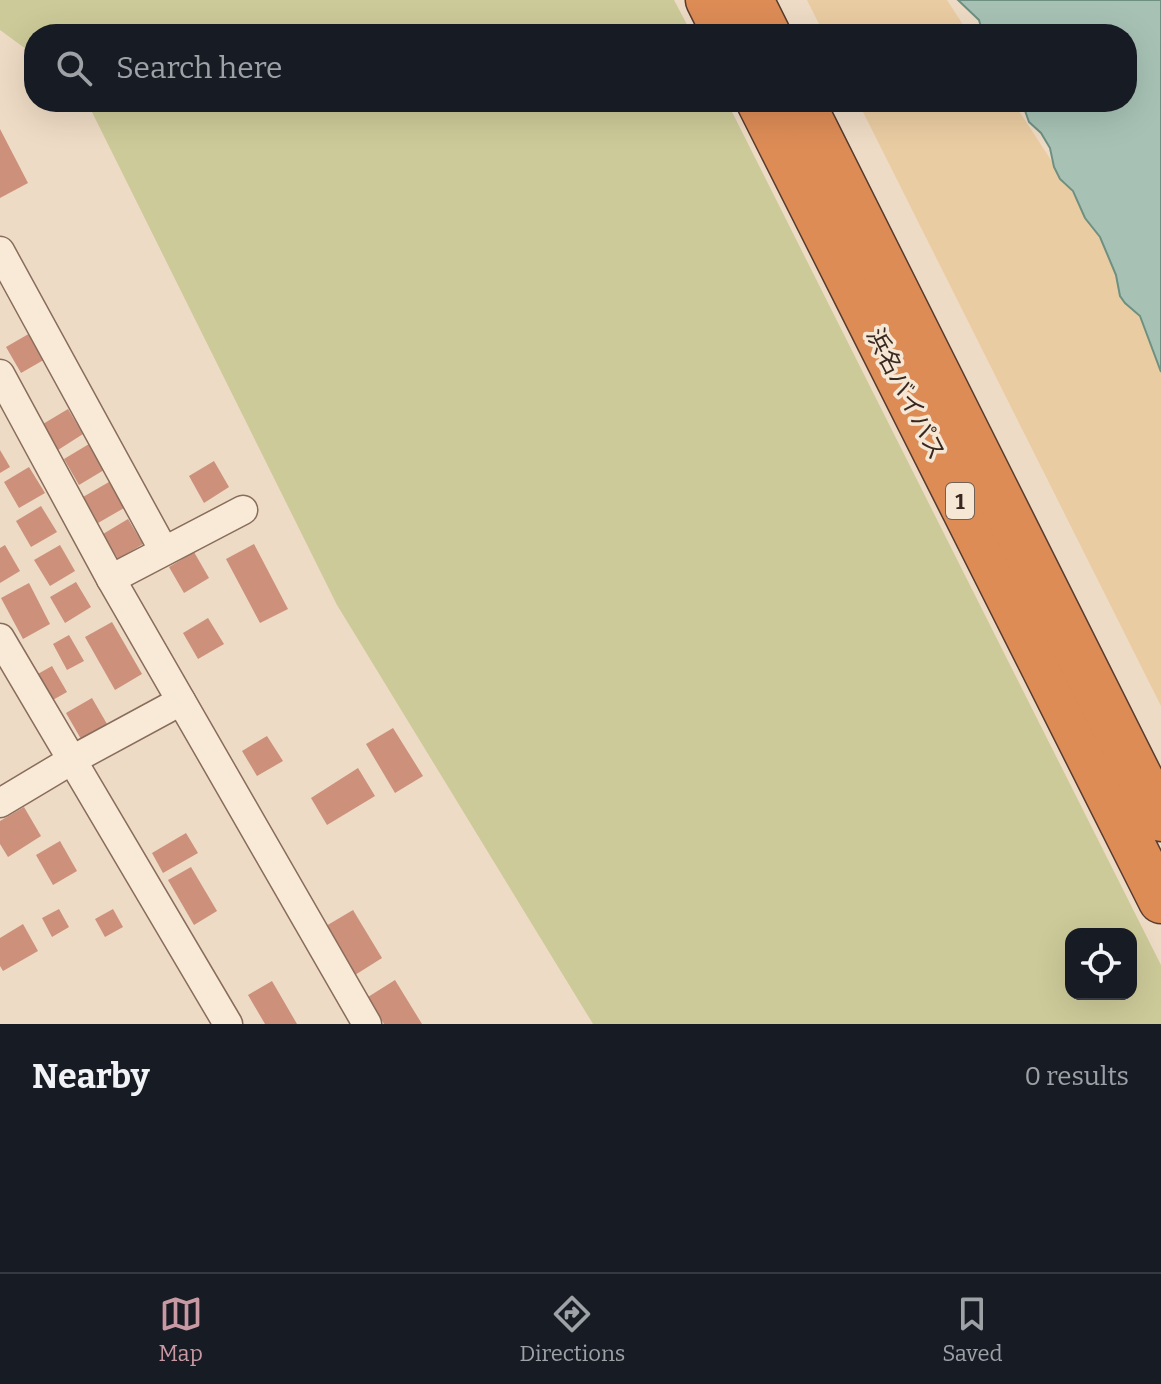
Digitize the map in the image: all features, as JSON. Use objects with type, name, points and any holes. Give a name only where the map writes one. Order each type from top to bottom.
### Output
[{"type":"highway","points":[[708,0],[720,24]]},
{"type":"highway","points":[[751,0],[763,24]]},
{"type":"highway","name":"浜名バイパス","points":[[764,112],[1161,901]]},
{"type":"highway","name":"浜名バイパス","points":[[807,112],[1161,819]]},
{"type":"street","points":[[0,251],[164,551]]},
{"type":"street","points":[[0,374],[111,579],[367,1024]]},
{"type":"street","points":[[111,579],[243,510]]},
{"type":"street","points":[[0,638],[228,1024]]},
{"type":"street","points":[[0,803],[181,701]]},
{"type":"shaded area","points":[[0,0],[674,0],[687,24],[24,24],[24,48],[0,30]]},
{"type":"shaded area","points":[[958,0],[1161,0],[1161,372],[1140,316],[1120,296],[1116,275],[1100,237],[1085,218],[1073,191],[1060,179],[1050,148],[1041,133],[1029,122],[1026,112],[1137,112],[1137,24],[980,24]]},
{"type":"shaded area","points":[[92,112],[732,112],[1161,965],[1161,1024],[593,1024],[337,605]]},
{"type":"sand","points":[[807,0],[947,0],[963,24],[819,24]]},
{"type":"sand","points":[[863,112],[1020,112],[1081,206],[1161,346],[1161,706]]},
{"type":"building","points":[[0,129],[28,183],[0,198]]},
{"type":"building","points":[[32,332],[47,358],[21,373],[6,347]]},
{"type":"building","points":[[68,409],[83,434],[58,450],[43,424]]},
{"type":"building","points":[[89,444],[104,470],[79,485],[64,459]]},
{"type":"building","points":[[0,450],[10,467],[0,473]]},
{"type":"building","points":[[214,461],[229,487],[204,503],[189,476]]},
{"type":"building","points":[[29,467],[45,493],[19,508],[4,482]]},
{"type":"building","points":[[109,482],[124,508],[98,523],[83,497]]},
{"type":"building","points":[[41,506],[57,532],[31,547],[16,521]]},
{"type":"building","points":[[128,519],[143,544],[118,559],[103,534]]},
{"type":"building","points":[[254,544],[288,609],[260,623],[226,559]]},
{"type":"building","points":[[5,545],[20,571],[0,583],[0,548]]},
{"type":"building","points":[[60,545],[75,571],[50,586],[34,560]]},
{"type":"building","points":[[194,552],[209,578],[184,593],[169,567]]},
{"type":"building","points":[[76,582],[91,607],[65,623],[50,597]]},
{"type":"building","points":[[29,583],[50,624],[23,639],[1,598]]},
{"type":"building","points":[[208,618],[224,644],[198,659],[183,633]]},
{"type":"building","points":[[112,622],[142,674],[115,690],[85,637]]},
{"type":"building","points":[[69,635],[84,661],[67,670],[53,644]]},
{"type":"building","points":[[52,666],[67,692],[51,701],[36,675]]},
{"type":"building","points":[[92,698],[107,724],[81,739],[66,713]]},
{"type":"building","points":[[393,728],[423,776],[395,793],[366,744]]},
{"type":"building","points":[[267,736],[283,761],[257,776],[242,751]]},
{"type":"building","points":[[358,768],[375,796],[327,825],[311,798]]},
{"type":"building","points":[[24,807],[41,836],[8,857],[0,844],[0,821]]},
{"type":"building","points":[[186,833],[198,853],[163,873],[152,853]]},
{"type":"building","points":[[60,841],[77,871],[53,885],[36,855]]},
{"type":"building","points":[[191,867],[217,911],[194,925],[168,880]]},
{"type":"building","points":[[59,909],[69,927],[52,937],[42,918]]},
{"type":"building","points":[[113,909],[123,927],[105,937],[95,919]]},
{"type":"building","points":[[353,910],[382,958],[355,975],[326,926]]},
{"type":"building","points":[[23,924],[38,951],[3,971],[0,966],[0,938]]},
{"type":"building","points":[[395,980],[422,1024],[384,1024],[368,997]]},
{"type":"building","points":[[272,981],[297,1024],[265,1024],[248,995]]}]
